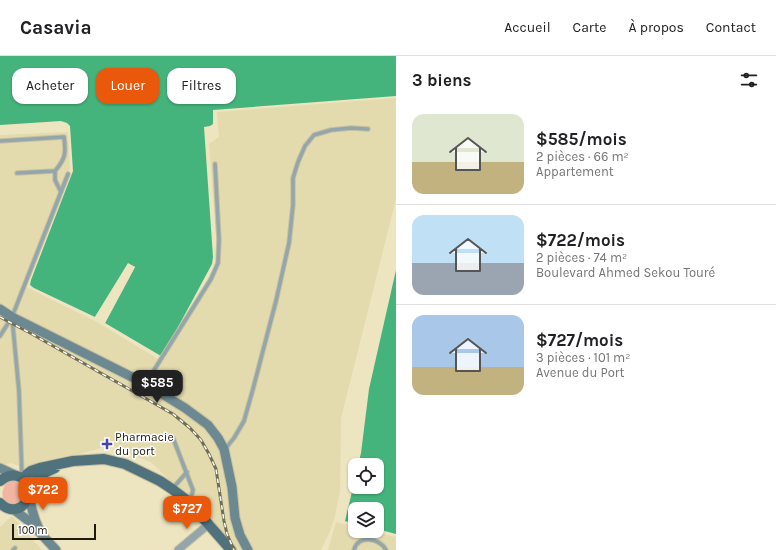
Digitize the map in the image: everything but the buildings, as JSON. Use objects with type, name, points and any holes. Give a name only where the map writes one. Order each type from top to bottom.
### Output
[{"type":"main road","points":[[0,480],[10,476],[20,477],[40,468],[73,461],[104,459],[125,464],[147,474],[172,489],[188,501],[231,550]]},
{"type":"main road","points":[[29,491],[37,478],[46,472],[73,461]]},
{"type":"main road","points":[[5,508],[22,506],[28,499],[29,491],[27,484],[20,477]]},
{"type":"street","points":[[0,309],[12,317],[146,384],[185,408],[208,425],[224,449],[232,487],[235,518],[240,535],[248,550]]},
{"type":"street","points":[[0,468],[20,477]]},
{"type":"street","points":[[29,491],[35,521],[42,534]]},
{"type":"street","points":[[5,508],[22,515],[42,534],[54,549]]},
{"type":"street","points":[[178,550],[209,524]]},
{"type":"lane","points":[[224,449],[234,438],[244,421],[253,389],[276,301],[289,243],[293,205],[293,178],[305,146],[314,135],[331,130],[351,128],[368,130]]},
{"type":"lane","points":[[0,141],[64,137],[66,152],[61,164],[55,171],[55,180],[61,192]]},
{"type":"lane","points":[[146,384],[211,279],[218,263],[219,240],[215,164]]},
{"type":"lane","points":[[17,173],[55,171]]},
{"type":"lane","points":[[0,336],[12,317],[68,174]]},
{"type":"lane","points":[[12,317],[19,391],[20,477]]},
{"type":"lane","points":[[173,438],[193,490],[188,501]]},
{"type":"lane","points":[[172,489],[187,472]]},
{"type":"lane","points":[[354,550],[355,546],[360,541],[366,539],[384,546],[386,550]]},
{"type":"shaded area","points":[[0,56],[396,56],[396,96],[213,110],[213,124],[204,127],[213,257],[212,264],[161,356],[105,323],[135,267],[128,264],[95,317],[30,285],[73,171],[70,126],[61,121],[0,125]]},
{"type":"shaded area","points":[[396,98],[396,199],[341,418],[340,491],[335,516],[321,550],[236,550],[213,523],[152,463],[111,445],[28,469],[11,463],[0,466],[0,135],[68,132],[70,169],[26,287],[97,322],[163,362],[218,261],[209,144],[219,137],[217,112]]},
{"type":"shaded area","points":[[396,270],[396,534],[384,531],[384,502],[350,502],[351,494],[384,494],[384,458],[360,458],[369,389]]},
{"type":"shaded area","points":[[8,481],[19,483],[25,489],[23,498],[15,505],[9,504],[4,500],[3,492],[5,484]]},
{"type":"shaded area","points":[[348,508],[348,522],[345,521]]},
{"type":"shaded area","points":[[12,516],[42,550],[0,550],[0,527]]},
{"type":"shaded area","points":[[336,522],[348,525],[348,538],[384,538],[384,534],[396,537],[396,550],[328,550]]},
{"type":"pier","points":[[128,263],[135,267],[105,323],[103,322],[104,320],[133,268],[129,266],[97,318],[95,317]]},
{"type":"railway","points":[[0,317],[173,414],[190,428],[201,440],[216,469],[224,521],[227,534],[234,550]]},
{"type":"place","name":"Pharmacie du port","points":[[107,444]]}]
